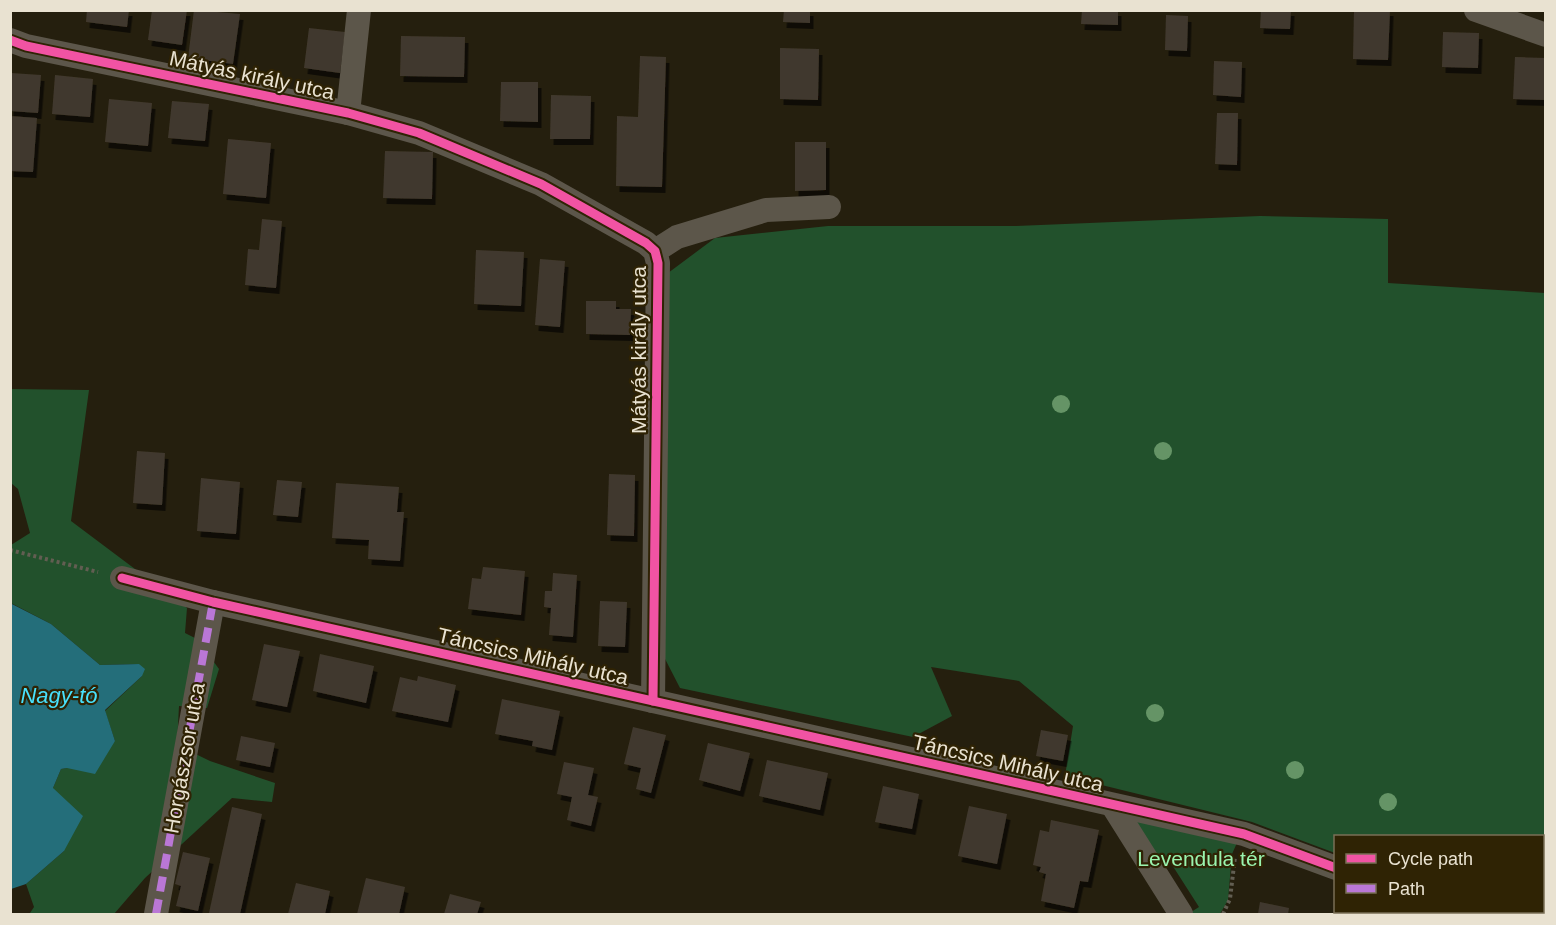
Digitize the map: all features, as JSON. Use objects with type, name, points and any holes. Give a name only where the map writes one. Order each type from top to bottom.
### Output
[{"type":"street","points":[[348,113],[359,10]]},
{"type":"street","points":[[1476,10],[1545,35]]},
{"type":"street","name":"Mátyás király utca","points":[[10,40],[26,46],[348,113],[419,134],[541,184],[646,243],[655,251],[658,263],[653,701]]},
{"type":"street","points":[[655,251],[677,237],[766,210],[829,207]]},
{"type":"street","name":"Táncsics Mihály utca","points":[[122,578],[213,602],[1113,806],[1181,915]]},
{"type":"street","name":"Horgászsor utca","points":[[156,915],[213,602]]},
{"type":"street","points":[[1113,806],[1244,834],[1334,868]]},
{"type":"path","points":[[10,550],[122,578]]},
{"type":"path","points":[[1223,915],[1230,899],[1235,855],[1244,834]]},
{"type":"green space","points":[[1260,216],[1388,219],[1388,283],[1545,293],[1545,914],[1498,913],[1544,913],[1544,835],[1334,835],[1334,853],[1252,822],[1065,776],[1073,726],[1019,681],[931,667],[952,716],[913,737],[680,688],[662,653],[664,276],[715,238],[828,226],[1016,226]]},
{"type":"green space","points":[[10,389],[89,390],[71,521],[187,608],[185,633],[197,639],[219,669],[207,708],[179,706],[177,745],[210,761],[275,783],[272,802],[232,798],[145,878],[114,914],[25,914],[30,913],[34,907],[26,884],[64,851],[53,788],[61,769],[67,768],[115,741],[105,711],[142,676],[139,664],[100,665],[51,624],[11,603],[11,545],[30,533],[18,489],[11,483]]},
{"type":"green space","name":"Levendula tér","points":[[1120,811],[1240,836],[1232,854],[1228,900],[1220,914],[1188,914],[1199,907],[1167,857],[1153,865]]},
{"type":"water","name":"Nagy-tó","points":[[10,603],[51,624],[100,665],[139,664],[145,669],[142,676],[105,710],[115,741],[95,774],[67,768],[61,769],[53,788],[83,816],[64,851],[26,884],[11,889]]},
{"type":"building","points":[[87,10],[129,10],[127,27],[86,22]]},
{"type":"building","points":[[152,10],[187,10],[182,45],[148,40]]},
{"type":"building","points":[[194,10],[240,14],[233,64],[188,58]]},
{"type":"building","points":[[784,10],[810,10],[810,23],[783,22]]},
{"type":"building","points":[[1082,10],[1118,10],[1118,25],[1081,24]]},
{"type":"building","points":[[1261,10],[1291,10],[1290,29],[1260,28]]},
{"type":"building","points":[[1354,10],[1390,10],[1388,60],[1353,59]]},
{"type":"building","points":[[1166,15],[1188,16],[1187,51],[1165,50]]},
{"type":"building","points":[[309,28],[345,32],[340,73],[304,68]]},
{"type":"building","points":[[1443,32],[1479,33],[1478,68],[1442,67]]},
{"type":"building","points":[[401,36],[465,37],[464,77],[400,76]]},
{"type":"building","points":[[780,48],[819,49],[818,100],[780,99]]},
{"type":"building","points":[[640,56],[666,57],[662,187],[616,186],[617,116],[638,117]]},
{"type":"building","points":[[1515,57],[1546,58],[1546,100],[1513,99]]},
{"type":"building","points":[[1214,61],[1242,62],[1241,97],[1213,95]]},
{"type":"building","points":[[11,73],[41,75],[38,113],[10,111]]},
{"type":"building","points":[[55,75],[93,79],[90,117],[52,114]]},
{"type":"building","points":[[501,82],[538,82],[538,122],[500,121]]},
{"type":"building","points":[[551,95],[591,96],[590,139],[550,139]]},
{"type":"building","points":[[109,99],[152,103],[148,146],[105,142]]},
{"type":"building","points":[[172,101],[209,104],[205,141],[168,138]]},
{"type":"building","points":[[1217,113],[1238,113],[1237,165],[1215,164]]},
{"type":"building","points":[[10,116],[37,118],[33,172],[10,171]]},
{"type":"building","points":[[228,139],[271,143],[266,198],[223,194]]},
{"type":"building","points":[[795,142],[826,142],[826,190],[795,191]]},
{"type":"building","points":[[385,151],[433,152],[432,199],[383,198]]},
{"type":"building","points":[[262,219],[282,221],[276,288],[245,285],[248,249],[259,250]]},
{"type":"building","points":[[476,250],[524,252],[521,306],[474,304]]},
{"type":"building","points":[[540,259],[565,261],[560,327],[535,325]]},
{"type":"building","points":[[586,301],[616,301],[616,309],[631,309],[630,335],[586,334]]},
{"type":"building","points":[[137,451],[165,453],[162,505],[133,503]]},
{"type":"building","points":[[609,474],[635,475],[634,536],[607,535]]},
{"type":"building","points":[[201,478],[240,482],[236,534],[197,531]]},
{"type":"building","points":[[277,480],[302,482],[298,517],[273,515]]},
{"type":"building","points":[[336,483],[399,487],[397,512],[404,512],[400,561],[368,559],[369,540],[332,538]]},
{"type":"building","points":[[483,567],[525,571],[521,615],[468,609],[472,578],[481,579]]},
{"type":"building","points":[[553,573],[577,575],[573,637],[549,635],[551,608],[544,607],[545,591],[552,591]]},
{"type":"building","points":[[600,601],[627,602],[625,647],[598,646]]},
{"type":"building","points":[[264,644],[300,651],[287,707],[252,700]]},
{"type":"building","points":[[320,654],[374,666],[366,703],[313,691]]},
{"type":"building","points":[[418,676],[456,685],[448,722],[392,711],[400,677],[417,681]]},
{"type":"building","points":[[502,699],[560,711],[552,750],[532,746],[533,741],[495,734]]},
{"type":"building","points":[[633,727],[666,735],[651,793],[636,789],[641,768],[624,764]]},
{"type":"building","points":[[1041,730],[1068,735],[1063,761],[1036,756]]},
{"type":"building","points":[[241,736],[275,743],[270,767],[236,760]]},
{"type":"building","points":[[708,743],[750,753],[740,791],[699,780]]},
{"type":"building","points":[[767,760],[828,773],[820,810],[759,796]]},
{"type":"building","points":[[564,762],[594,768],[588,795],[598,797],[591,826],[567,820],[572,797],[557,794]]},
{"type":"building","points":[[883,786],[919,794],[912,829],[875,822]]},
{"type":"building","points":[[969,806],[1007,814],[997,864],[958,856]]},
{"type":"building","points":[[232,807],[262,814],[240,914],[214,914],[209,913]]},
{"type":"building","points":[[1051,820],[1099,830],[1088,882],[1080,881],[1074,908],[1041,901],[1046,874],[1039,872],[1041,867],[1033,865],[1040,830],[1049,832]]},
{"type":"building","points":[[183,852],[210,858],[198,911],[176,906],[181,886],[175,884]]},
{"type":"building","points":[[366,878],[405,887],[399,914],[357,914]]},
{"type":"building","points":[[296,883],[330,891],[325,914],[288,914]]},
{"type":"building","points":[[450,894],[481,902],[477,914],[444,914]]},
{"type":"building","points":[[1260,902],[1289,908],[1288,914],[1258,914]]},
{"type":"building","points":[[1368,913],[1402,913],[1402,914]]},
{"type":"marked path","points":[[156,914],[213,602]]},
{"type":"cycle path","points":[[10,40],[26,46],[348,113],[419,133],[541,184],[646,243],[655,251],[658,263],[653,701]]},
{"type":"cycle path","points":[[122,578],[213,602],[1244,834],[1334,867]]}]
